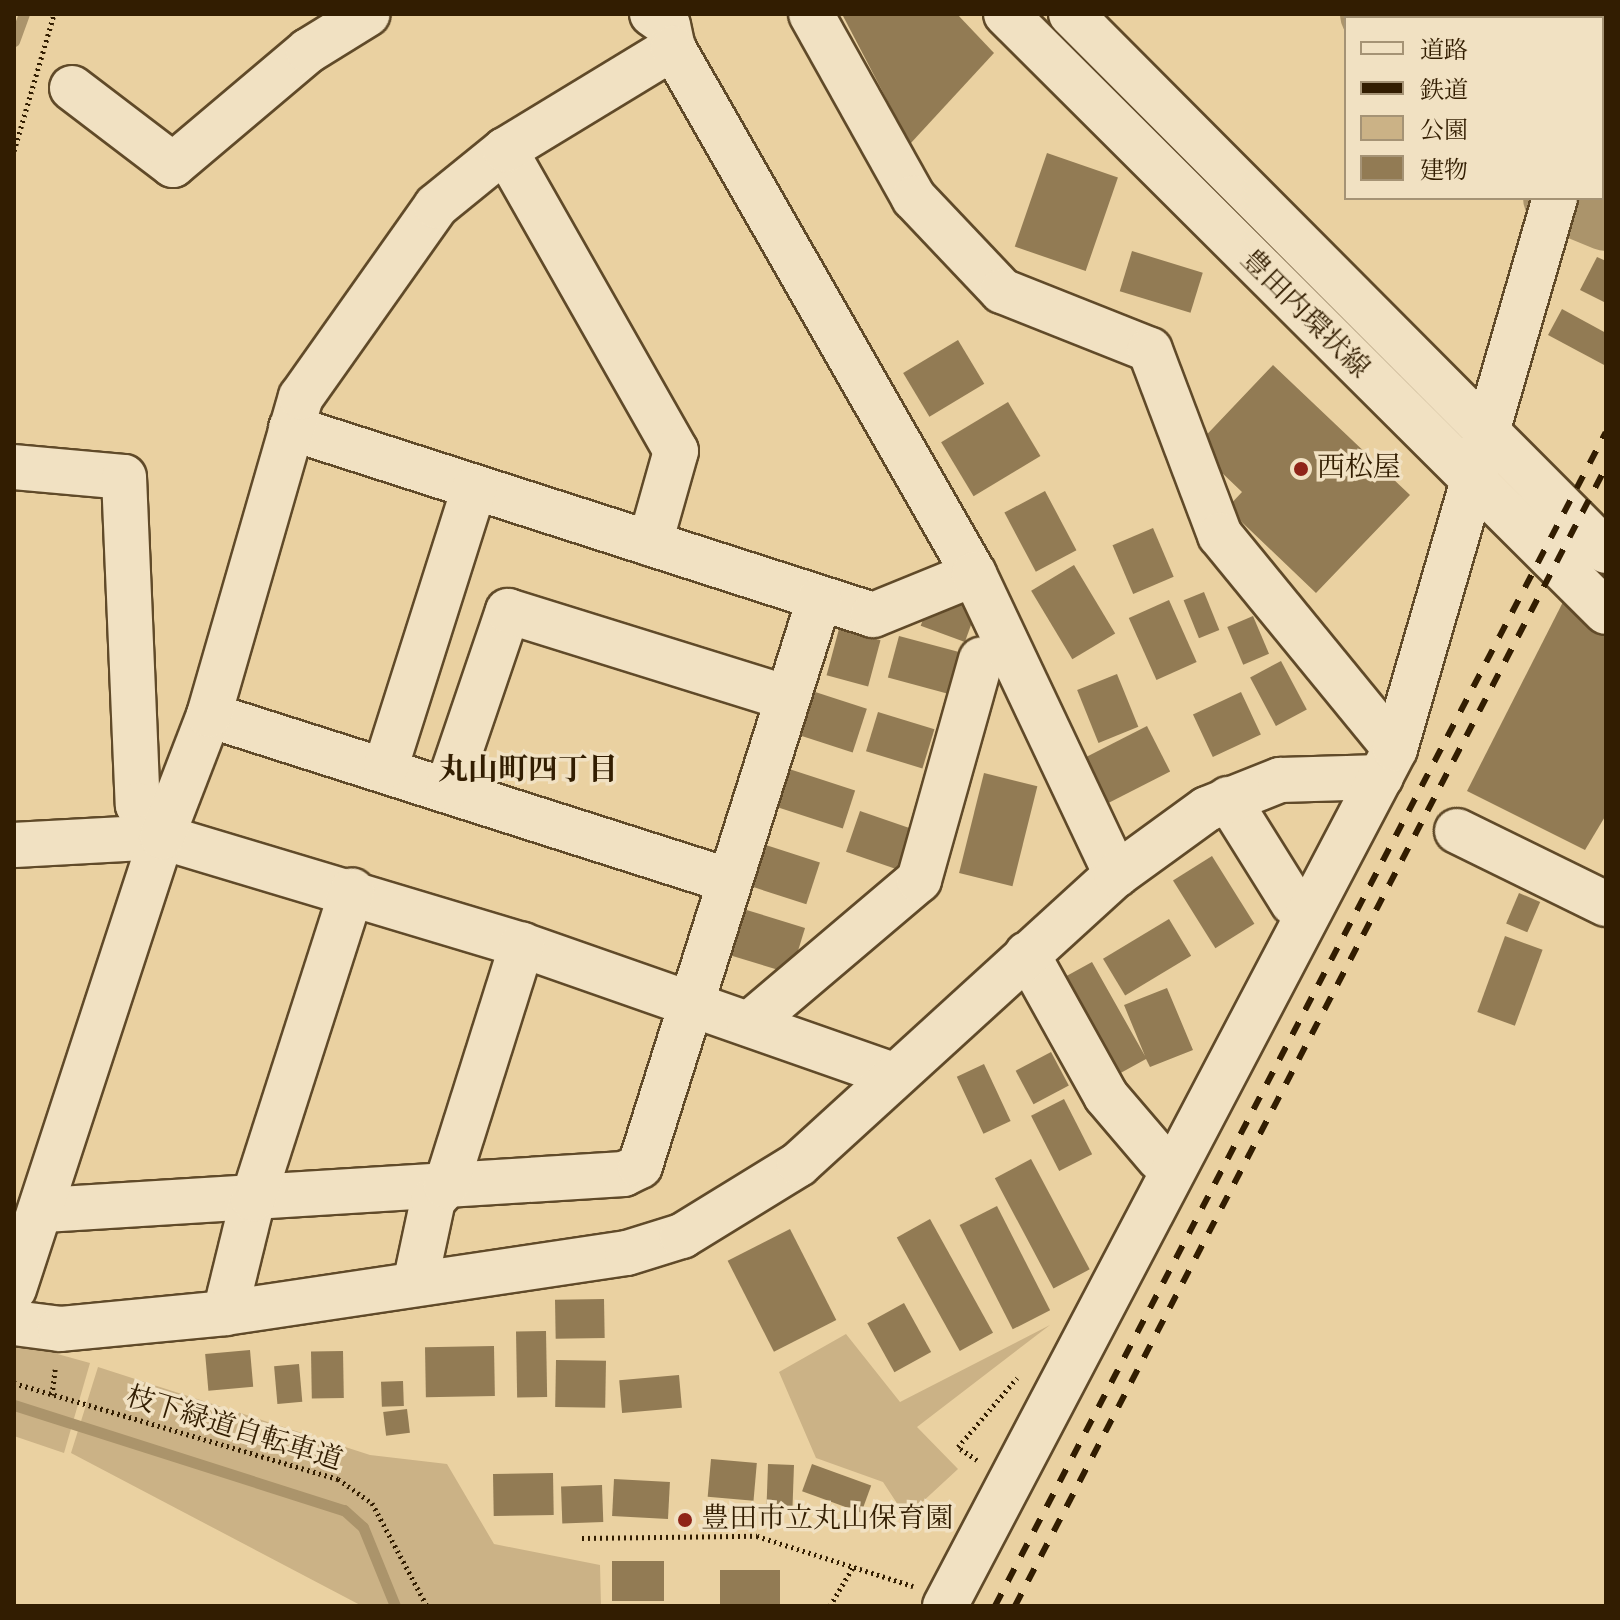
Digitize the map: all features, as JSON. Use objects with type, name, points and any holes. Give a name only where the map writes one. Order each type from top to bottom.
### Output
[{"type":"street","points":[[72,88],[173,165],[308,51],[368,14]]},
{"type":"street","points":[[811,14],[914,198],[1002,291],[1150,350],[1220,535],[1388,763]]},
{"type":"street","name":"豊田内環状線","points":[[1006,14],[1475,488],[1606,612]]},
{"type":"street","name":"豊田内環状線","points":[[1071,14],[1488,436],[1606,551]]},
{"type":"street","points":[[14,1289],[44,1210],[162,837],[209,715],[301,397],[436,206],[663,31],[974,574],[1116,875]]},
{"type":"street","points":[[505,150],[676,451],[650,543]]},
{"type":"street","points":[[937,1599],[1388,763],[1475,488],[1551,210]]},
{"type":"street","points":[[291,428],[873,615],[974,574]]},
{"type":"street","points":[[14,467],[124,477],[138,805],[162,837]]},
{"type":"street","points":[[386,766],[474,488]]},
{"type":"street","points":[[44,1210],[624,1174],[640,1166],[727,880],[819,600]]},
{"type":"street","points":[[448,787],[508,611],[787,698]]},
{"type":"street","points":[[749,1024],[919,880],[981,660]]},
{"type":"street","points":[[209,715],[386,766],[727,880]]},
{"type":"street","points":[[14,1323],[60,1329],[225,1313],[627,1253],[682,1236],[799,1164],[891,1074],[1116,875],[1228,799],[1280,780],[1388,763]]},
{"type":"street","points":[[1228,799],[1293,903]]},
{"type":"street","points":[[1457,831],[1598,892]]},
{"type":"street","points":[[14,845],[162,837],[352,891],[522,945],[891,1074]]},
{"type":"street","points":[[225,1313],[253,1199],[352,891]]},
{"type":"street","points":[[415,1284],[433,1200],[446,1186],[522,945]]},
{"type":"street","points":[[1027,954],[1106,1096],[1159,1158]]},
{"type":"path","points":[[52,1395],[57,1352]]},
{"type":"path","points":[[982,1464],[958,1447],[1027,1366]]},
{"type":"path","name":"枝下緑道自転車道","points":[[14,1383],[338,1479],[372,1503],[427,1606]]},
{"type":"path","points":[[582,1538],[757,1536],[853,1567],[937,1599]]},
{"type":"path","points":[[830,1606],[853,1567]]},
{"type":"green space","points":[[1391,14],[1594,14],[1494,16]]},
{"type":"green space","points":[[1050,1325],[917,1427],[958,1469],[906,1517],[883,1482],[816,1458],[779,1372],[846,1334],[900,1402]]},
{"type":"green space","points":[[14,1342],[90,1363],[64,1453],[14,1436]]},
{"type":"green space","points":[[98,1367],[370,1455],[447,1464],[494,1544],[600,1565],[601,1606],[362,1606],[71,1453]]},
{"type":"building","points":[[842,14],[957,14],[994,53],[910,144]]},
{"type":"building","points":[[1047,153],[1118,177],[1086,271],[1015,247]]},
{"type":"building","points":[[1132,251],[1203,273],[1190,313],[1120,291]]},
{"type":"building","points":[[1597,257],[1606,261],[1606,303],[1580,290]]},
{"type":"building","points":[[1562,309],[1606,333],[1606,366],[1548,335]]},
{"type":"building","points":[[958,340],[984,384],[929,417],[903,373]]},
{"type":"building","name":"西松屋","points":[[1273,365],[1410,495],[1316,593],[1227,508],[1242,492],[1195,447]]},
{"type":"building","points":[[1008,402],[1040,456],[974,496],[941,442]]},
{"type":"building","points":[[1045,491],[1076,550],[1036,572],[1004,513]]},
{"type":"building","points":[[1153,528],[1174,577],[1133,594],[1112,545]]},
{"type":"building","points":[[1074,565],[1115,634],[1072,659],[1031,591]]},
{"type":"building","points":[[933,592],[977,608],[965,642],[921,626]]},
{"type":"building","points":[[1204,592],[1219,630],[1199,638],[1184,600]]},
{"type":"building","points":[[1169,600],[1197,662],[1156,680],[1129,618]]},
{"type":"building","points":[[1564,600],[1606,638],[1606,815],[1585,850],[1467,791]]},
{"type":"building","points":[[1253,616],[1269,654],[1243,665],[1227,627]]},
{"type":"building","points":[[839,629],[881,640],[868,686],[827,675]]},
{"type":"building","points":[[899,636],[964,653],[953,695],[888,678]]},
{"type":"building","points":[[1281,661],[1307,710],[1276,726],[1250,677]]},
{"type":"building","points":[[1117,674],[1138,727],[1098,743],[1077,690]]},
{"type":"building","points":[[806,689],[867,709],[853,753],[792,733]]},
{"type":"building","points":[[1241,692],[1261,735],[1213,757],[1193,714]]},
{"type":"building","points":[[878,712],[934,729],[922,768],[866,751]]},
{"type":"building","points":[[1147,726],[1170,771],[1107,804],[1084,758]]},
{"type":"building","points":[[780,766],[855,790],[843,828],[768,804]]},
{"type":"building","points":[[984,773],[1037,786],[1012,886],[959,873]]},
{"type":"building","points":[[860,811],[913,829],[899,870],[846,852]]},
{"type":"building","points":[[760,843],[820,862],[806,904],[746,885]]},
{"type":"building","points":[[1212,856],[1254,924],[1215,948],[1173,880]]},
{"type":"building","points":[[1519,893],[1540,902],[1527,932],[1506,923]]},
{"type":"building","points":[[740,908],[805,928],[791,974],[726,954]]},
{"type":"building","points":[[1169,919],[1191,956],[1125,996],[1103,959]]},
{"type":"building","points":[[1505,936],[1543,950],[1515,1026],[1477,1012]]},
{"type":"building","points":[[1092,962],[1145,1056],[1124,1005],[1167,988],[1193,1050],[1150,1067],[1146,1059],[1106,1081],[1052,984]]},
{"type":"building","points":[[1051,1052],[1069,1086],[1034,1104],[1016,1071]]},
{"type":"building","points":[[984,1064],[1011,1121],[983,1134],[957,1077]]},
{"type":"building","points":[[1064,1099],[1092,1154],[1059,1171],[1031,1116]]},
{"type":"building","points":[[1031,1159],[1090,1269],[1053,1289],[995,1178]]},
{"type":"building","points":[[997,1206],[1050,1310],[1013,1329],[960,1225]]},
{"type":"building","points":[[930,1219],[993,1333],[960,1351],[897,1237]]},
{"type":"building","points":[[790,1229],[836,1320],[774,1352],[728,1261]]},
{"type":"building","points":[[604,1299],[605,1338],[556,1339],[555,1300]]},
{"type":"building","points":[[904,1303],[931,1352],[894,1372],[867,1323]]},
{"type":"building","points":[[546,1331],[547,1397],[517,1398],[516,1332]]},
{"type":"building","points":[[494,1346],[495,1396],[426,1397],[425,1347]]},
{"type":"building","points":[[250,1350],[253,1387],[208,1391],[205,1354]]},
{"type":"building","points":[[343,1351],[344,1398],[312,1399],[311,1352]]},
{"type":"building","points":[[556,1360],[606,1361],[605,1408],[555,1407]]},
{"type":"building","points":[[299,1364],[302,1402],[277,1404],[274,1366]]},
{"type":"building","points":[[679,1375],[682,1408],[622,1413],[619,1380]]},
{"type":"building","points":[[403,1381],[404,1406],[382,1407],[381,1382]]},
{"type":"building","points":[[407,1409],[410,1433],[386,1436],[383,1412]]},
{"type":"building","points":[[711,1459],[757,1463],[754,1501],[708,1497]]},
{"type":"building","points":[[768,1464],[794,1465],[792,1509],[766,1508]]},
{"type":"building","points":[[812,1464],[871,1486],[861,1513],[802,1491]]},
{"type":"building","points":[[553,1473],[554,1515],[494,1516],[493,1474]]},
{"type":"building","points":[[614,1479],[670,1482],[668,1519],[612,1516]]},
{"type":"building","points":[[602,1485],[603,1522],[562,1523],[561,1486]]},
{"type":"building","points":[[612,1561],[664,1561],[664,1601],[612,1601]]},
{"type":"building","points":[[720,1570],[780,1570],[780,1605],[720,1605]]},
{"type":"waterway","points":[[14,41],[24,14]]},
{"type":"waterway","points":[[1560,200],[1606,219]]},
{"type":"waterway","points":[[14,1405],[344,1510],[363,1527],[395,1606]]},
{"type":"railway","points":[[995,1606],[1606,432]]},
{"type":"railway","points":[[1015,1606],[1606,467]]},
{"type":"place","name":"西松屋","points":[[1301,469]]},
{"type":"place","name":"豊田市立丸山保育園","points":[[685,1520]]},
{"type":"district","name":"丸山町四丁目","points":[[528,771]]}]
